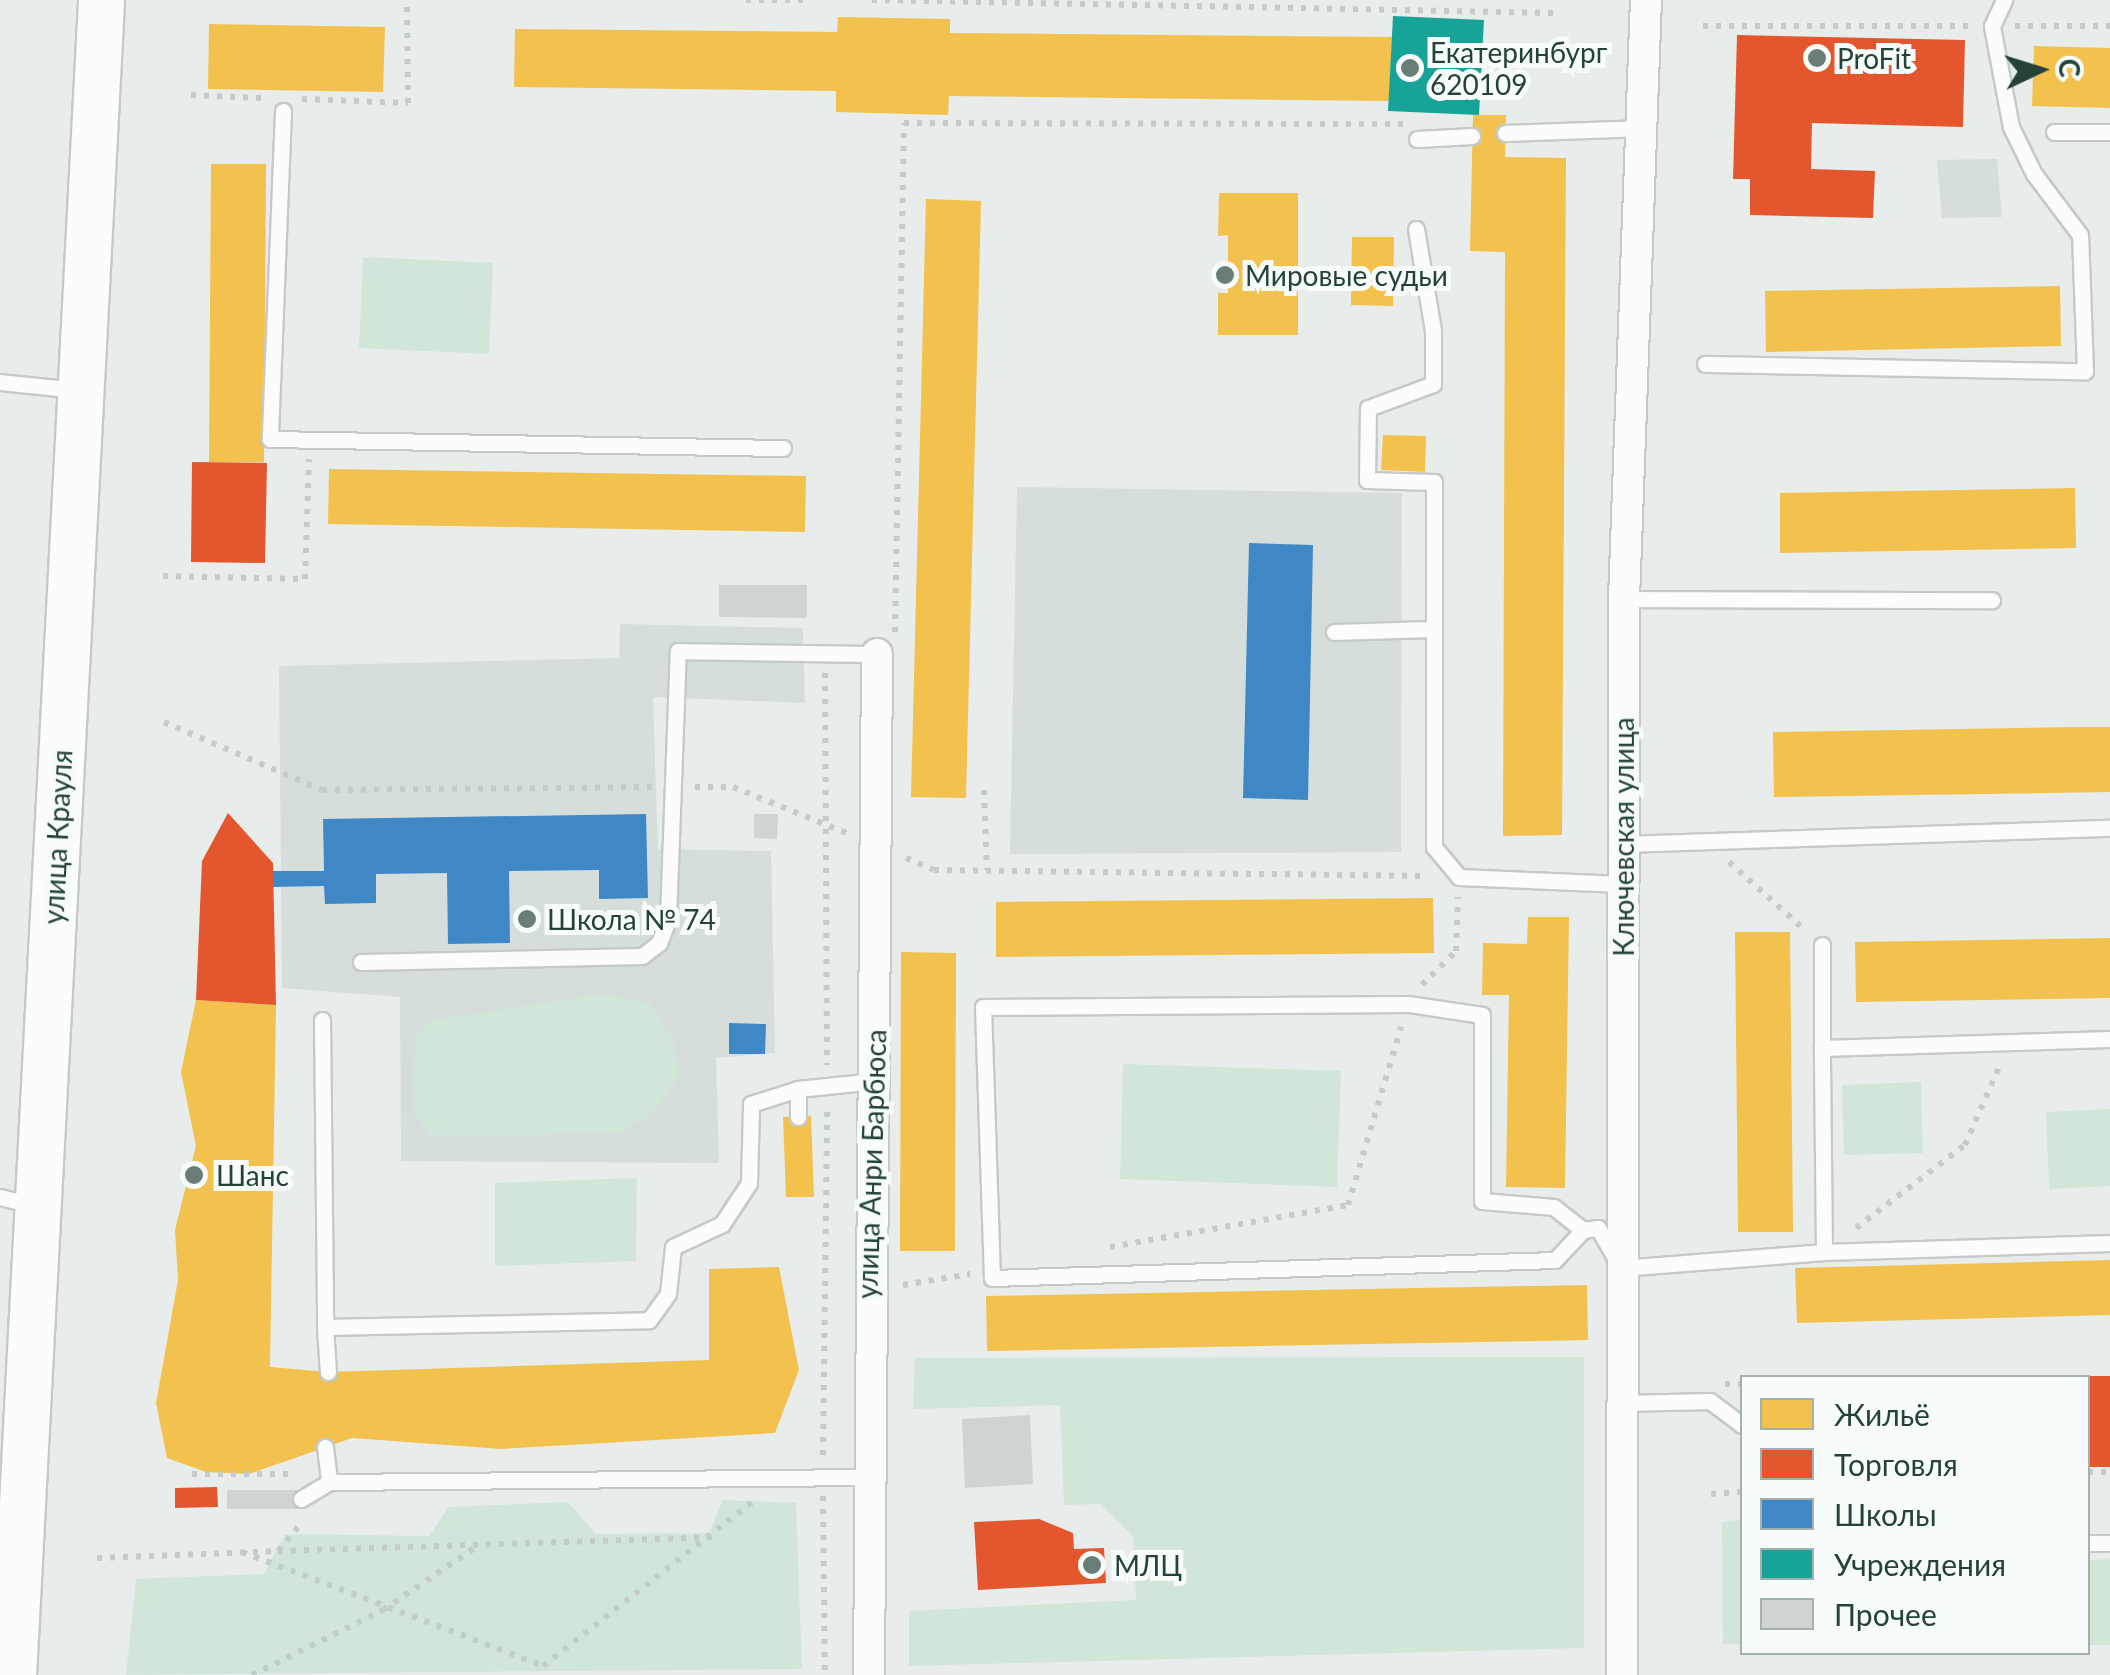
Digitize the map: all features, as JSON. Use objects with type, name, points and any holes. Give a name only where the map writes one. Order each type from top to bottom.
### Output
[{"type":"main road","name":"улица Крауля","points":[[13,1675],[19,1202],[80,391],[101,0]]},
{"type":"street","name":"Ключевская улица","points":[[1622,1675],[1624,599],[1646,0]]},
{"type":"street","name":"улица Анри Барбюса","points":[[869,1675],[867,1288],[876,1081],[874,845],[886,654]]},
{"type":"lane","points":[[1705,364],[2085,371],[2080,235],[2034,174],[2011,127],[1992,26],[2004,0]]},
{"type":"lane","points":[[286,105],[270,439],[783,448]]},
{"type":"lane","points":[[1505,133],[1644,128]]},
{"type":"lane","points":[[2054,132],[2110,132]]},
{"type":"lane","points":[[1416,139],[1472,136]]},
{"type":"lane","points":[[1416,230],[1433,332],[1432,384],[1368,408],[1367,480],[1434,482],[1434,847],[1459,876],[1622,884]]},
{"type":"lane","points":[[0,382],[80,391]]},
{"type":"lane","points":[[1624,599],[1992,600]]},
{"type":"lane","points":[[1334,632],[1431,630]]},
{"type":"lane","points":[[361,962],[642,956],[658,942],[668,919],[676,787],[678,651],[886,654]]},
{"type":"lane","points":[[1623,844],[2110,828]]},
{"type":"lane","points":[[1822,945],[1824,1252]]},
{"type":"lane","points":[[1583,1230],[1554,1206],[1482,1201],[1482,1015],[1408,1004],[983,1007],[992,1278],[1554,1260],[1583,1230],[1598,1228],[1621,1268],[1824,1252],[2110,1242]]},
{"type":"lane","points":[[322,1020],[328,1372]]},
{"type":"lane","points":[[1822,1048],[2110,1039]]},
{"type":"lane","points":[[325,1327],[649,1320],[668,1294],[672,1247],[722,1224],[750,1183],[751,1104],[798,1089],[876,1081]]},
{"type":"lane","points":[[798,1089],[798,1117]]},
{"type":"lane","points":[[1622,1403],[1710,1401],[1740,1424]]},
{"type":"lane","points":[[323,1486],[326,1447]]},
{"type":"lane","points":[[300,1498],[323,1486],[868,1477]]},
{"type":"path","points":[[286,105],[408,103],[407,0]]},
{"type":"path","points":[[746,0],[804,0]]},
{"type":"path","points":[[872,0],[1554,13]]},
{"type":"path","points":[[1704,26],[2110,26]]},
{"type":"path","points":[[191,95],[270,98]]},
{"type":"path","points":[[886,654],[904,124],[1406,124],[1416,139]]},
{"type":"path","points":[[162,576],[305,579],[310,438]]},
{"type":"path","points":[[824,824],[826,653]]},
{"type":"path","points":[[164,722],[322,790],[733,787],[934,870],[1459,876],[1456,951],[1408,1004],[1348,1205],[1104,1248]]},
{"type":"path","points":[[984,790],[987,870]]},
{"type":"path","points":[[1706,842],[1822,945]]},
{"type":"path","points":[[1824,1252],[1965,1146],[2009,1042]]},
{"type":"path","points":[[867,1288],[992,1268]]},
{"type":"path","points":[[1724,1384],[1740,1384]]},
{"type":"path","points":[[823,1478],[825,1675]]},
{"type":"path","points":[[242,1552],[383,1610],[543,1666],[714,1536],[779,1479]]},
{"type":"path","points":[[278,1551],[318,1503],[323,1486]]},
{"type":"path","points":[[1711,1494],[1740,1492]]},
{"type":"path","points":[[98,1558],[714,1536]]},
{"type":"path","points":[[252,1675],[383,1610],[480,1544]]},
{"type":"shaded area","points":[[1997,159],[2002,217],[1942,218],[1937,160]]},
{"type":"shaded area","points":[[1017,487],[1402,493],[1401,852],[1010,854]]},
{"type":"shaded area","name":"Школа № 74","points":[[620,624],[803,628],[805,703],[653,697],[658,849],[771,851],[775,1053],[716,1058],[719,1163],[401,1161],[400,997],[282,988],[279,666],[619,658]]},
{"type":"green space","points":[[363,257],[493,263],[489,354],[359,348]]},
{"type":"green space","points":[[601,994],[650,1003],[673,1040],[679,1077],[650,1116],[619,1133],[431,1137],[415,1115],[412,1077],[417,1036],[430,1021]]},
{"type":"green space","points":[[1123,1064],[1341,1071],[1337,1187],[1120,1179]]},
{"type":"green space","points":[[1921,1082],[1923,1153],[1844,1155],[1842,1085]]},
{"type":"green space","points":[[2110,1109],[2110,1186],[2049,1189],[2046,1112]]},
{"type":"green space","points":[[637,1178],[636,1261],[495,1266],[495,1183]]},
{"type":"green space","points":[[1584,1357],[1584,1648],[909,1666],[909,1611],[1136,1600],[1133,1536],[1101,1504],[1064,1505],[1060,1405],[913,1409],[915,1358]]},
{"type":"green space","points":[[723,1500],[796,1503],[802,1669],[126,1675],[136,1579],[264,1574],[285,1534],[429,1536],[449,1507],[568,1502],[596,1534],[709,1533]]},
{"type":"green space","points":[[1740,1519],[1740,1644],[1723,1644],[1722,1522]]},
{"type":"green space","points":[[2110,1559],[2110,1645],[2090,1645],[2090,1560]]},
{"type":"building: Жильё","points":[[838,17],[950,19],[950,33],[1392,37],[1389,101],[949,96],[948,115],[836,112],[836,91],[514,87],[515,29],[837,32]]},
{"type":"building: Жильё","points":[[209,24],[385,27],[383,92],[208,89]]},
{"type":"building: Жильё","points":[[2034,46],[2110,48],[2110,108],[2032,106]]},
{"type":"building: Жильё","points":[[1473,115],[1506,115],[1505,157],[1566,158],[1562,835],[1503,836],[1505,252],[1470,251]]},
{"type":"building: Жильё","points":[[211,164],[266,164],[264,462],[209,462]]},
{"type":"building: Жильё","points":[[1219,193],[1298,193],[1298,335],[1218,335],[1218,293],[1228,293],[1228,235],[1218,236]]},
{"type":"building: Жильё","points":[[926,199],[981,201],[966,798],[911,797]]},
{"type":"building: Жильё","points":[[1352,237],[1394,237],[1393,306],[1351,305]]},
{"type":"building: Жильё","points":[[2060,286],[2061,346],[1766,352],[1765,291]]},
{"type":"building: Жильё","points":[[1383,435],[1426,436],[1425,472],[1381,470]]},
{"type":"building: Жильё","points":[[329,469],[806,476],[805,532],[328,524]]},
{"type":"building: Жильё","points":[[2075,488],[2076,548],[1780,553],[1780,493]]},
{"type":"building: Жильё","points":[[2110,727],[2110,792],[1774,797],[1773,732]]},
{"type":"building: Жильё","points":[[1433,898],[1434,953],[996,957],[996,902]]},
{"type":"building: Жильё","points":[[1528,917],[1569,917],[1565,1188],[1506,1187],[1509,995],[1482,995],[1483,943],[1527,944]]},
{"type":"building: Жильё","points":[[1735,932],[1790,932],[1793,1232],[1738,1232]]},
{"type":"building: Жильё","points":[[2110,938],[2110,998],[1856,1002],[1855,942]]},
{"type":"building: Жильё","points":[[901,952],[956,953],[955,1251],[900,1251]]},
{"type":"building: Жильё","points":[[196,1000],[276,1005],[270,1367],[328,1372],[709,1360],[709,1269],[779,1267],[799,1370],[775,1433],[501,1449],[352,1438],[249,1474],[206,1472],[167,1458],[156,1403],[178,1280],[175,1230],[196,1146],[181,1072]]},
{"type":"building: Жильё","points":[[811,1116],[814,1197],[786,1197],[783,1117]]},
{"type":"building: Жильё","points":[[2110,1260],[2110,1315],[1797,1323],[1795,1268]]},
{"type":"building: Жильё","points":[[1587,1285],[1588,1340],[987,1351],[986,1296]]},
{"type":"building: Торговля","points":[[1737,35],[1965,40],[1963,127],[1812,123],[1811,169],[1875,171],[1873,218],[1750,215],[1750,179],[1733,179]]},
{"type":"building: Торговля","points":[[192,462],[267,463],[265,563],[191,562]]},
{"type":"building: Торговля","points":[[228,813],[273,863],[276,1005],[196,1000],[202,861]]},
{"type":"building: Торговля","points":[[2090,1376],[2110,1376],[2110,1467],[2090,1467]]},
{"type":"building: Торговля","points":[[217,1487],[218,1507],[175,1508],[175,1488]]},
{"type":"building: Торговля","points":[[1039,1519],[1073,1533],[1074,1549],[1104,1548],[1106,1583],[978,1590],[974,1522]]},
{"type":"building: Школы","points":[[1249,543],[1313,545],[1308,800],[1243,798]]},
{"type":"building: Школы","points":[[646,814],[648,898],[599,899],[599,870],[509,871],[510,943],[448,944],[447,873],[376,874],[376,903],[325,904],[324,886],[273,887],[273,871],[324,871],[323,819]]},
{"type":"building: Школы","points":[[729,1023],[766,1024],[765,1054],[729,1054]]},
{"type":"building: Учреждения","points":[[1393,16],[1484,20],[1479,115],[1388,111]]},
{"type":"building: Прочее","points":[[719,585],[807,585],[807,618],[719,617]]},
{"type":"building: Прочее","points":[[754,814],[778,814],[777,839],[754,838]]},
{"type":"building: Прочее","points":[[1030,1415],[1033,1484],[965,1488],[962,1419]]},
{"type":"building: Прочее","points":[[227,1490],[301,1490],[301,1509],[227,1509]]},
{"type":"place","name":"ProFit","points":[[1817,58]]},
{"type":"place","name":"Екатеринбург 620109","points":[[1410,68]]},
{"type":"place","name":"Мировые судьи","points":[[1225,275]]},
{"type":"place","name":"Школа № 74","points":[[527,919]]},
{"type":"place","name":"Шанс","points":[[194,1175]]},
{"type":"place","name":"МЛЦ","points":[[1092,1565]]}]
